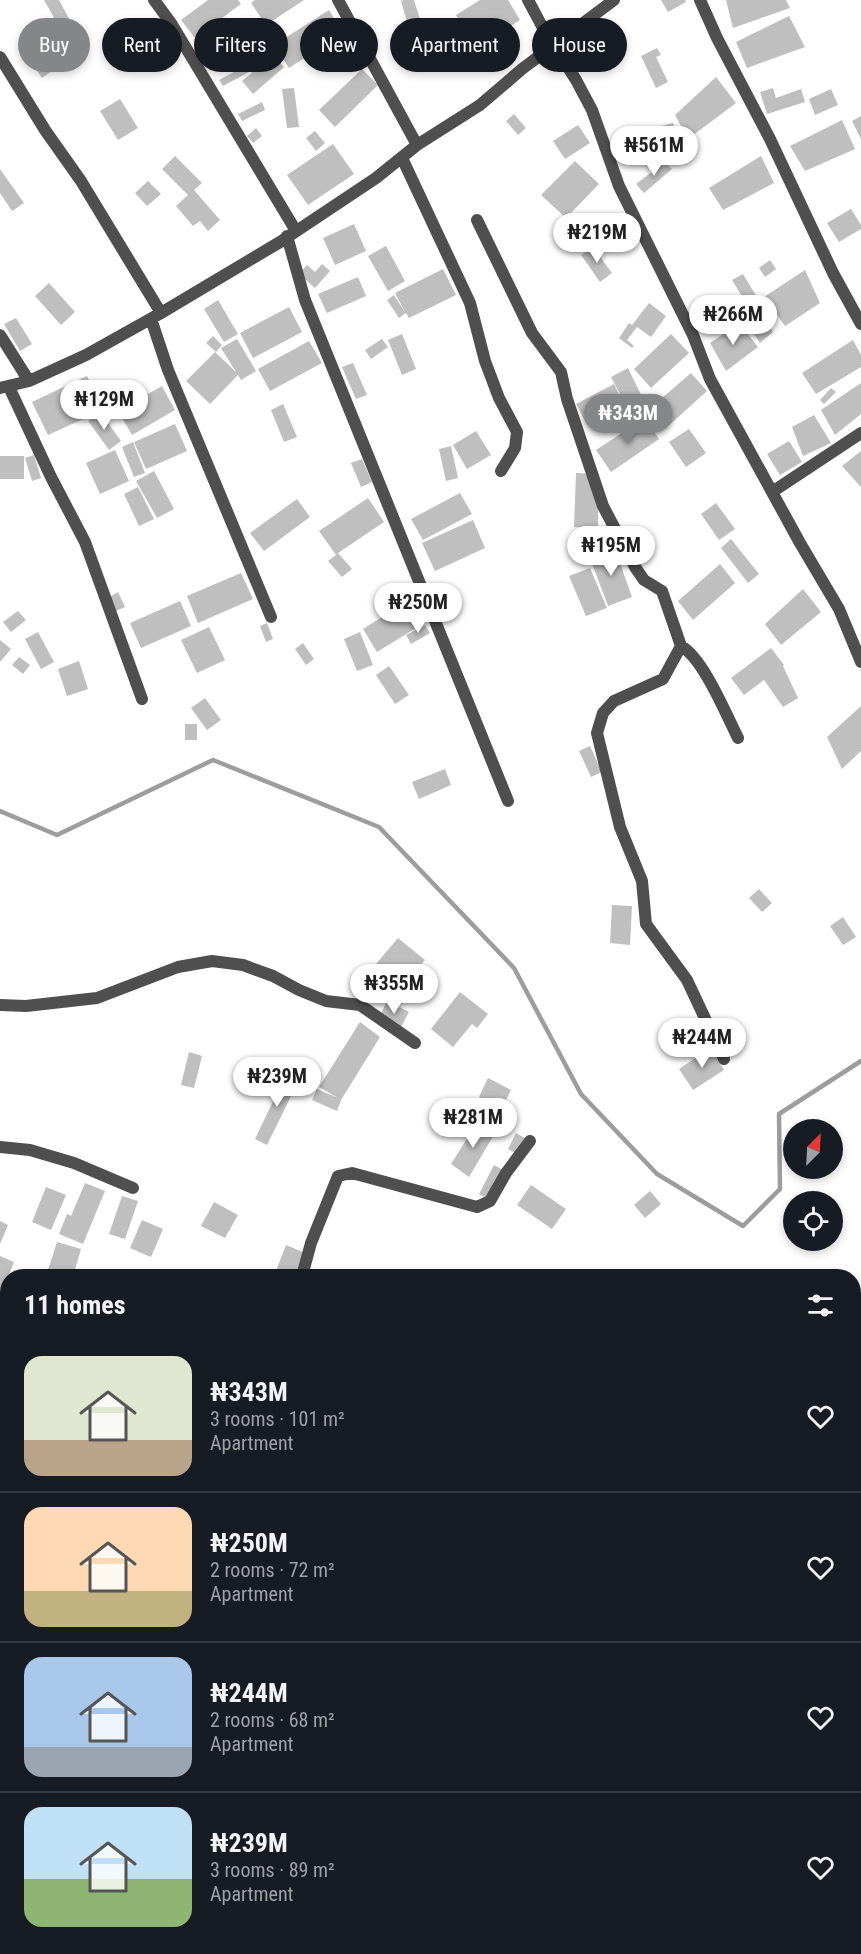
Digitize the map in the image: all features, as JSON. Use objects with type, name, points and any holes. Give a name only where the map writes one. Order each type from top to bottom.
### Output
[{"type":"street","points":[[154,0],[171,23],[291,234],[305,300],[508,801]]},
{"type":"street","points":[[338,0],[417,145]]},
{"type":"street","points":[[528,0],[538,18]]},
{"type":"street","points":[[590,18],[614,0]]},
{"type":"street","points":[[700,0],[861,324]]},
{"type":"street","points":[[0,57],[45,130],[81,182],[156,316],[168,370],[271,617]]},
{"type":"street","points":[[142,699],[85,542],[5,387],[29,381],[68,364],[156,316],[291,234],[376,178],[417,145],[480,105],[532,62]]},
{"type":"street","points":[[571,72],[592,110],[617,180],[651,253],[693,334],[710,379],[743,435],[771,492],[839,609],[861,662]]},
{"type":"street","points":[[402,158],[470,303],[485,361],[499,398],[517,432],[515,448],[501,471]]},
{"type":"street","points":[[477,220],[532,333],[561,372],[567,399],[603,506],[644,580],[662,591],[681,646],[690,651],[703,671],[738,738]]},
{"type":"street","points":[[0,335],[29,381]]},
{"type":"street","points":[[771,492],[861,434]]},
{"type":"street","points":[[681,646],[663,679],[614,701],[603,713],[597,733],[620,827],[642,881],[646,924],[687,980],[724,1059]]},
{"type":"street","points":[[0,1005],[26,1006],[97,998],[178,967],[212,961],[243,965],[273,976],[326,1001],[360,1005],[415,1043]]},
{"type":"street","points":[[304,1269],[311,1243],[338,1176],[352,1173],[477,1207],[490,1201],[506,1173],[530,1141]]},
{"type":"street","points":[[0,1147],[30,1150],[67,1161],[134,1188]]},
{"type":"building","points":[[44,0],[59,0],[69,18],[54,18]]},
{"type":"building","points":[[208,0],[238,0],[241,4],[222,18],[194,18],[194,37],[182,19]]},
{"type":"building","points":[[255,0],[304,0],[277,18],[261,18],[251,3]]},
{"type":"building","points":[[414,0],[420,18],[406,18],[401,1]]},
{"type":"building","points":[[480,0],[508,0],[519,18],[458,18],[456,15]]},
{"type":"building","points":[[661,0],[685,0],[686,2],[668,12]]},
{"type":"building","points":[[726,0],[786,0],[790,8],[733,28]]},
{"type":"building","points":[[329,10],[334,18],[316,18]]},
{"type":"building","points":[[789,16],[805,47],[747,68],[736,42]]},
{"type":"building","points":[[300,28],[300,61],[289,68],[288,66],[288,36]]},
{"type":"building","points":[[657,48],[661,55],[656,57],[668,82],[656,88],[641,56]]},
{"type":"building","points":[[38,72],[51,72],[42,78]]},
{"type":"building","points":[[234,72],[249,72],[223,86],[219,80]]},
{"type":"building","points":[[253,72],[278,72],[253,94],[242,81]]},
{"type":"building","points":[[359,72],[365,72],[378,85],[335,127],[319,110]]},
{"type":"building","points":[[716,77],[736,103],[688,139],[675,115]]},
{"type":"building","points":[[294,88],[299,127],[287,128],[282,89]]},
{"type":"building","points":[[773,88],[776,98],[801,89],[805,102],[767,114],[760,92]]},
{"type":"building","points":[[831,89],[838,105],[815,115],[809,99]]},
{"type":"building","points":[[120,99],[138,128],[118,140],[100,111]]},
{"type":"building","points":[[262,102],[265,110],[242,121],[238,114]]},
{"type":"building","points":[[514,114],[526,128],[518,135],[506,121]]},
{"type":"building","points":[[861,116],[861,139],[852,121]]},
{"type":"building","points":[[842,120],[855,149],[805,171],[790,146]]},
{"type":"building","points":[[673,123],[688,159],[675,164],[661,126]]},
{"type":"building","points":[[578,125],[590,143],[565,159],[553,141]]},
{"type":"building","points":[[256,128],[262,136],[253,143],[247,136]]},
{"type":"building","points":[[315,131],[325,143],[316,151],[306,138]]},
{"type":"building","points":[[333,144],[354,174],[308,205],[287,175]]},
{"type":"building","points":[[175,156],[202,183],[194,190],[220,220],[208,231],[200,221],[193,226],[176,206],[188,195],[162,169]]},
{"type":"building","points":[[761,156],[774,183],[723,210],[709,188]]},
{"type":"building","points":[[575,161],[599,184],[566,218],[541,195]]},
{"type":"building","points":[[665,162],[672,169],[644,193],[636,184]]},
{"type":"building","points":[[0,169],[24,203],[12,211],[0,193]]},
{"type":"building","points":[[148,181],[161,194],[147,206],[135,193]]},
{"type":"building","points":[[851,209],[861,229],[839,242],[827,223]]},
{"type":"building","points":[[354,224],[366,251],[335,265],[323,238]]},
{"type":"building","points":[[386,246],[405,281],[388,291],[368,256]]},
{"type":"building","points":[[593,247],[612,273],[600,282],[581,255]]},
{"type":"building","points":[[770,260],[776,269],[765,277],[759,268]]},
{"type":"building","points":[[322,264],[330,271],[315,288],[299,274],[307,265],[315,272]]},
{"type":"building","points":[[443,269],[456,295],[409,318],[406,313],[399,318],[387,300],[394,295],[405,312],[395,293]]},
{"type":"building","points":[[805,270],[820,303],[785,326],[764,297]]},
{"type":"building","points":[[743,274],[761,304],[751,311],[732,280]]},
{"type":"building","points":[[358,277],[366,296],[327,313],[318,294]]},
{"type":"building","points":[[49,283],[75,312],[61,325],[35,296]]},
{"type":"building","points":[[218,300],[238,334],[224,342],[204,309]]},
{"type":"building","points":[[649,303],[666,316],[651,337],[637,327],[627,340],[634,346],[632,348],[619,338],[629,323],[632,325]]},
{"type":"building","points":[[289,307],[302,332],[253,358],[240,333]]},
{"type":"building","points":[[758,309],[773,332],[760,343],[744,319]]},
{"type":"building","points":[[16,318],[32,344],[20,351],[4,324]]},
{"type":"building","points":[[739,323],[758,347],[726,371],[710,343]]},
{"type":"building","points":[[402,334],[416,369],[402,375],[388,340]]},
{"type":"building","points":[[671,334],[689,353],[651,388],[634,369]]},
{"type":"building","points":[[213,336],[222,345],[216,352],[206,343]]},
{"type":"building","points":[[237,339],[256,371],[241,380],[238,375],[210,404],[186,381],[215,352],[236,372],[221,348]]},
{"type":"building","points":[[382,339],[388,347],[371,359],[365,350]]},
{"type":"building","points":[[853,340],[861,355],[861,367],[816,394],[802,373]]},
{"type":"building","points":[[309,341],[322,363],[270,391],[258,369]]},
{"type":"building","points":[[353,363],[367,395],[356,399],[342,367]]},
{"type":"building","points":[[628,368],[646,405],[630,413],[611,377]]},
{"type":"building","points":[[691,373],[707,391],[665,429],[648,410]]},
{"type":"building","points":[[87,376],[103,410],[48,435],[32,402]]},
{"type":"building","points":[[861,383],[861,414],[835,435],[821,410]]},
{"type":"building","points":[[614,384],[625,406],[587,425],[576,404]]},
{"type":"building","points":[[162,386],[175,410],[132,435],[118,411]]},
{"type":"building","points":[[831,388],[836,392],[824,404],[820,400]]},
{"type":"building","points":[[283,404],[297,437],[284,442],[271,410]]},
{"type":"building","points":[[100,412],[121,441],[109,450],[88,421]]},
{"type":"building","points":[[814,415],[831,443],[803,456],[792,427]]},
{"type":"building","points":[[645,418],[659,439],[611,472],[596,450]]},
{"type":"building","points":[[175,424],[187,451],[146,469],[134,442]]},
{"type":"building","points":[[689,429],[706,453],[686,467],[669,442]]},
{"type":"building","points":[[476,431],[491,455],[467,469],[453,445]]},
{"type":"building","points":[[789,441],[802,462],[780,475],[767,454]]},
{"type":"building","points":[[133,442],[145,473],[134,477],[122,447]]},
{"type":"building","points":[[451,446],[458,478],[446,481],[439,449]]},
{"type":"building","points":[[115,450],[129,481],[100,494],[86,463]]},
{"type":"building","points":[[861,451],[861,487],[842,466]]},
{"type":"building","points":[[34,455],[41,478],[32,481],[25,458]]},
{"type":"building","points":[[0,456],[24,456],[24,479],[0,479]]},
{"type":"building","points":[[362,459],[372,482],[361,487],[351,463]]},
{"type":"building","points":[[154,471],[174,509],[157,518],[136,481]]},
{"type":"building","points":[[576,473],[599,474],[598,528],[574,527]]},
{"type":"building","points":[[138,487],[154,519],[139,526],[124,494]]},
{"type":"building","points":[[460,493],[472,514],[423,540],[411,519]]},
{"type":"building","points":[[368,498],[384,522],[338,553],[352,569],[342,577],[328,561],[336,555],[319,531]]},
{"type":"building","points":[[297,499],[310,517],[264,551],[250,533]]},
{"type":"building","points":[[716,503],[735,529],[719,540],[701,514]]},
{"type":"building","points":[[473,520],[485,548],[435,571],[422,543]]},
{"type":"building","points":[[597,528],[605,548],[587,556],[578,536]]},
{"type":"building","points":[[731,539],[759,574],[748,583],[721,548]]},
{"type":"building","points":[[615,549],[632,597],[608,606],[590,558]]},
{"type":"building","points":[[720,564],[735,583],[693,620],[678,601]]},
{"type":"building","points":[[590,568],[607,608],[586,616],[569,576]]},
{"type":"building","points":[[241,573],[253,599],[198,623],[187,596]]},
{"type":"building","points":[[803,589],[821,612],[781,645],[765,624]]},
{"type":"building","points":[[118,592],[125,607],[116,611],[109,597]]},
{"type":"building","points":[[414,597],[429,620],[377,652],[363,629]]},
{"type":"building","points":[[180,601],[191,626],[141,648],[130,623]]},
{"type":"building","points":[[18,611],[26,620],[11,632],[3,622]]},
{"type":"building","points":[[267,623],[273,639],[266,642],[260,626]]},
{"type":"building","points":[[425,625],[430,633],[411,644],[406,635]]},
{"type":"building","points":[[209,627],[225,660],[197,673],[181,640]]},
{"type":"building","points":[[38,632],[54,662],[41,669],[25,639]]},
{"type":"building","points":[[360,632],[373,665],[357,671],[344,639]]},
{"type":"building","points":[[0,640],[11,649],[0,662]]},
{"type":"building","points":[[303,643],[314,659],[306,665],[295,649]]},
{"type":"building","points":[[771,648],[784,665],[798,698],[783,707],[764,680],[744,695],[731,678]]},
{"type":"building","points":[[19,657],[30,665],[23,674],[12,665]]},
{"type":"building","points":[[79,661],[88,689],[67,696],[58,669]]},
{"type":"building","points":[[389,666],[409,695],[395,704],[376,675]]},
{"type":"building","points":[[205,698],[221,720],[207,730],[191,708]]},
{"type":"building","points":[[861,706],[861,751],[842,769],[827,737]]},
{"type":"building","points":[[185,724],[197,724],[197,740],[185,740]]},
{"type":"building","points":[[590,746],[602,772],[591,777],[579,751]]},
{"type":"building","points":[[445,769],[451,785],[419,799],[412,782]]},
{"type":"building","points":[[759,889],[772,903],[762,912],[749,898]]},
{"type":"building","points":[[612,905],[632,906],[630,945],[610,943]]},
{"type":"building","points":[[843,917],[856,937],[843,945],[830,926]]},
{"type":"building","points":[[398,938],[425,960],[402,987],[376,964]]},
{"type":"building","points":[[406,987],[412,992],[402,1004],[396,999]]},
{"type":"building","points":[[460,992],[488,1014],[477,1028],[472,1024],[453,1047],[431,1029]]},
{"type":"building","points":[[387,1001],[409,1012],[400,1029],[379,1018]]},
{"type":"building","points":[[360,1022],[380,1037],[341,1100],[337,1111],[312,1100],[317,1089],[338,1098],[319,1087]]},
{"type":"building","points":[[711,1048],[724,1070],[693,1090],[679,1069]]},
{"type":"building","points":[[189,1052],[202,1056],[194,1088],[181,1085]]},
{"type":"building","points":[[287,1072],[300,1078],[267,1145],[255,1139]]},
{"type":"building","points":[[488,1078],[511,1090],[502,1108],[479,1097]]},
{"type":"building","points":[[478,1121],[495,1133],[469,1177],[451,1164]]},
{"type":"building","points":[[516,1133],[532,1142],[524,1158],[508,1149]]},
{"type":"building","points":[[494,1165],[503,1170],[488,1199],[479,1194]]},
{"type":"building","points":[[85,1183],[105,1191],[83,1244],[59,1234],[67,1214],[71,1216]]},
{"type":"building","points":[[531,1185],[566,1209],[552,1229],[517,1205]]},
{"type":"building","points":[[46,1187],[66,1195],[51,1230],[32,1222]]},
{"type":"building","points":[[650,1191],[661,1204],[645,1218],[634,1205]]},
{"type":"building","points":[[122,1196],[138,1201],[125,1239],[109,1234]]},
{"type":"building","points":[[214,1202],[238,1215],[225,1238],[201,1226]]},
{"type":"building","points":[[142,1220],[163,1229],[151,1257],[130,1248]]},
{"type":"building","points":[[0,1221],[8,1225],[0,1244]]},
{"type":"building","points":[[57,1242],[81,1249],[75,1269],[48,1269]]},
{"type":"building","points":[[286,1245],[310,1255],[305,1269],[277,1269]]},
{"type":"building","points":[[0,1256],[14,1262],[11,1269],[0,1269]]},
{"type":"waterway","points":[[0,811],[57,835],[213,760],[379,827],[514,968],[581,1094],[657,1174],[743,1226],[780,1189],[779,1114],[861,1061]]}]
